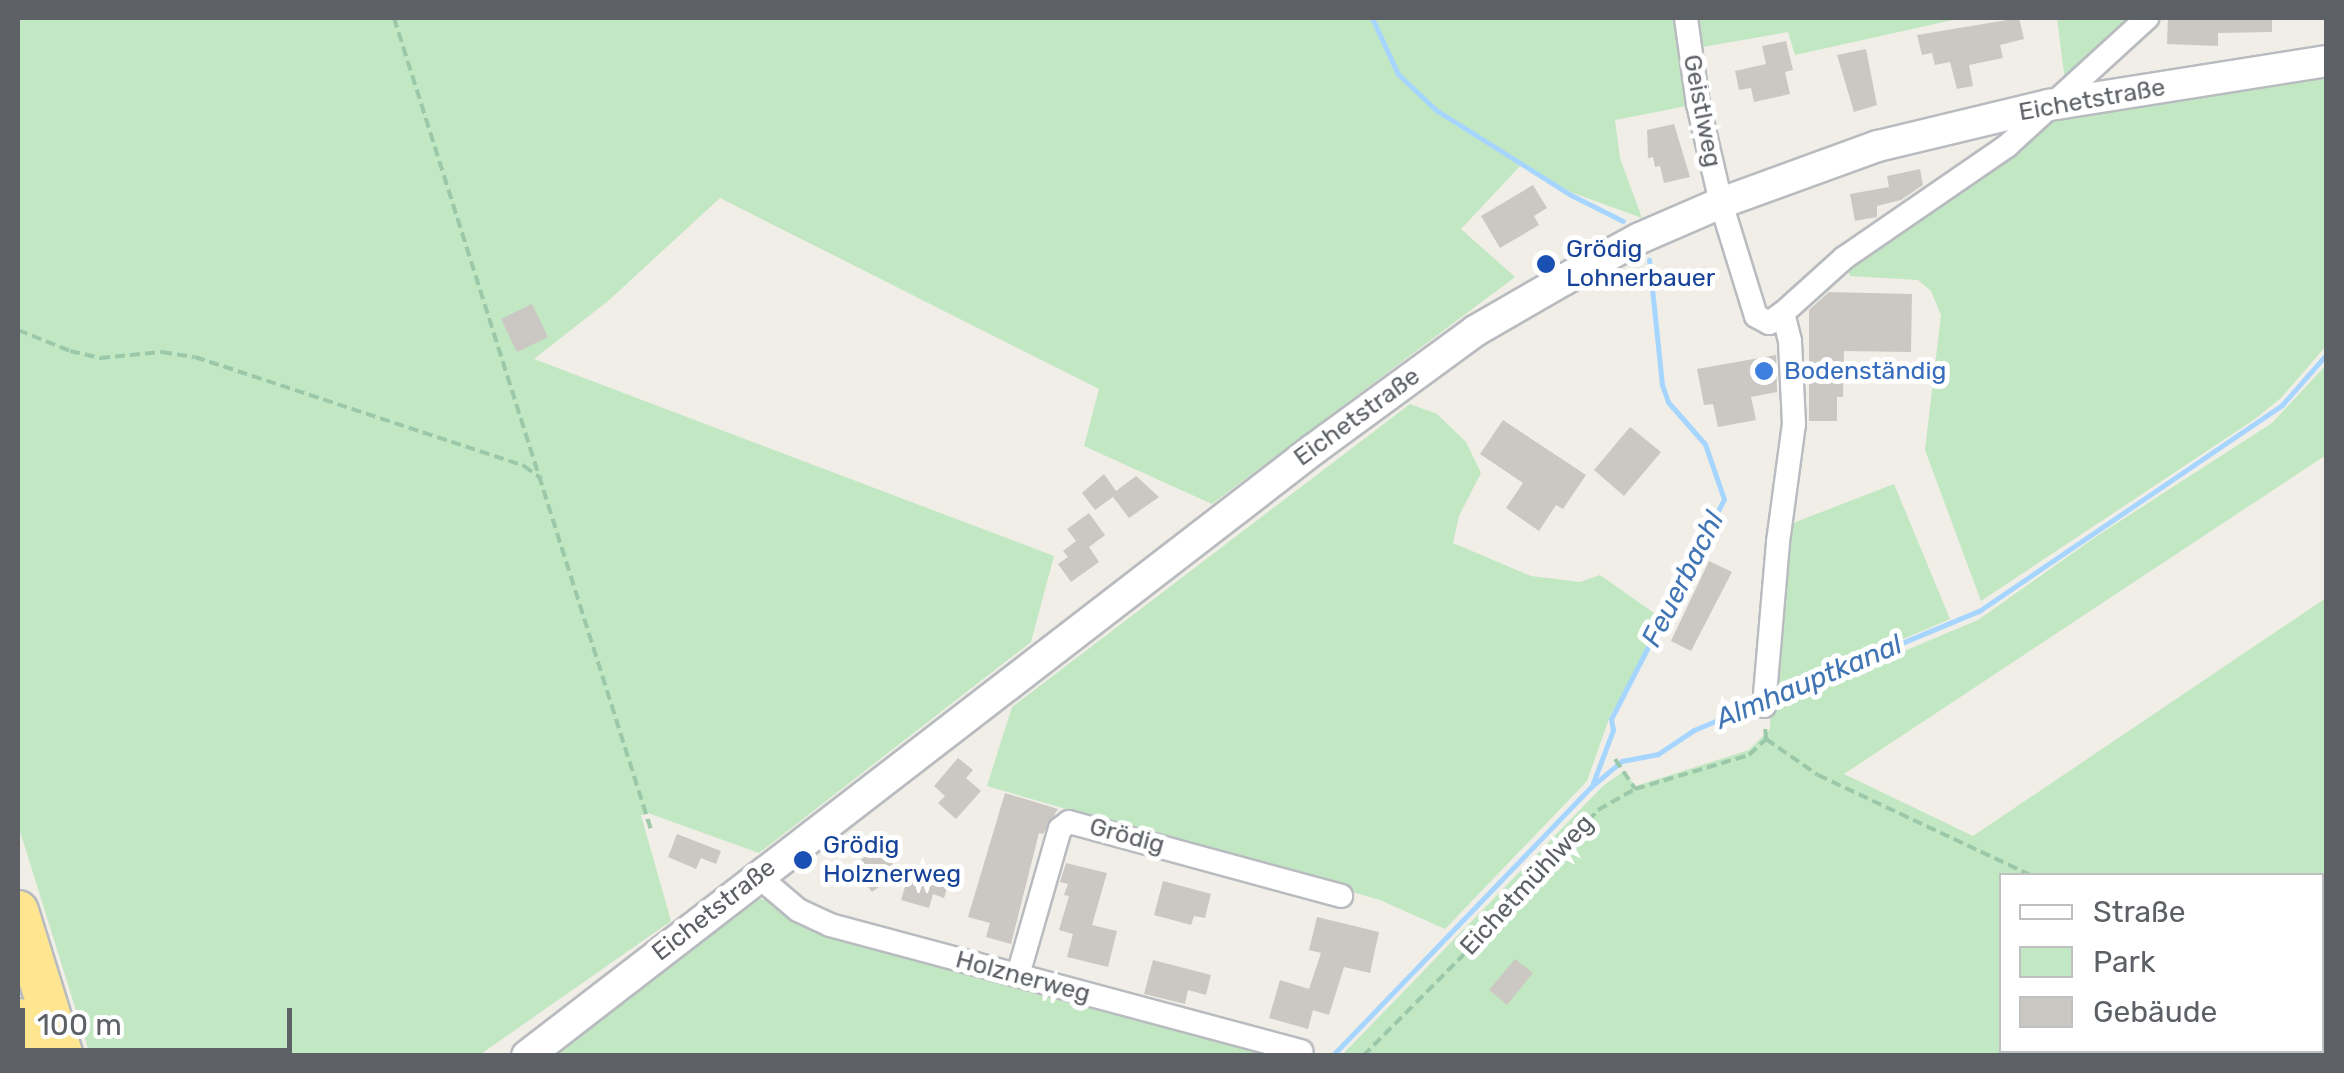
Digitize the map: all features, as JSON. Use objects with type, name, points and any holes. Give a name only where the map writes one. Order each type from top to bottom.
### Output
[{"type":"highway","points":[[18,911],[63,1056]]},
{"type":"highway","points":[[18,1020],[29,1056]]},
{"type":"main road","name":"Eichetstraße","points":[[527,1056],[1314,448],[1475,331],[1640,238],[1878,146],[2049,106],[2326,61]]},
{"type":"street","name":"Geistlweg","points":[[1686,18],[1698,104],[1721,204]]},
{"type":"street","points":[[1721,204],[1756,316],[1769,323],[1844,258],[2007,146],[2147,18]]},
{"type":"street","points":[[1764,698],[1794,424],[1790,341],[1783,313]]},
{"type":"street","name":"Grödig","points":[[1018,975],[1060,828],[1068,822],[1341,896]]},
{"type":"street","name":"Holznerweg","points":[[758,876],[798,910],[830,926],[1301,1051]]},
{"type":"path","points":[[394,18],[652,833]]},
{"type":"path","points":[[18,330],[70,351],[100,358],[162,352],[195,357],[524,466],[542,479]]},
{"type":"path","points":[[1764,698],[1766,739],[1818,775],[2027,873]]},
{"type":"path","name":"Eichetmühlweg","points":[[1363,1056],[1530,889],[1598,810],[1635,789],[1749,754],[1766,739]]},
{"type":"path","points":[[1615,759],[1635,789]]},
{"type":"green space","points":[[18,18],[1962,18],[1795,55],[1788,32],[1685,50],[1692,105],[1615,120],[1620,158],[1642,218],[1565,190],[1521,165],[1461,229],[1515,277],[1212,504],[1084,446],[1099,389],[720,198],[608,301],[534,359],[1054,556],[1031,642],[759,853],[648,813],[641,815],[671,921],[478,1056],[90,1055],[18,825]]},
{"type":"green space","points":[[2057,18],[2136,18],[2065,81]]},
{"type":"green space","points":[[2326,69],[2326,346],[2281,398],[2255,419],[1981,601],[1925,450],[1941,315],[1931,291],[1918,280],[1850,276],[1846,266],[2055,115]]},
{"type":"green space","points":[[2326,365],[2326,455],[1844,774],[1973,836],[2326,598],[2326,1055],[1341,1056],[1604,785],[1623,772],[1636,786],[1749,750],[1770,729],[1771,700],[1840,678],[1978,620],[2097,536],[2272,423]]},
{"type":"green space","points":[[1410,404],[1437,414],[1466,442],[1481,473],[1459,516],[1453,543],[1531,576],[1580,582],[1600,575],[1664,620],[1610,716],[1587,781],[1445,929],[1380,900],[987,786],[1012,707]]},
{"type":"green space","points":[[1894,484],[1950,619],[1861,657],[1773,685],[1788,525]]},
{"type":"green space","points":[[753,898],[776,901],[1289,1056],[545,1056]]},
{"type":"building","points":[[2019,18],[2024,39],[2000,45],[2003,58],[1969,65],[1973,86],[1957,89],[1950,62],[1935,65],[1932,53],[1922,55],[1917,35]]},
{"type":"building","points":[[2168,18],[2272,18],[2272,32],[2218,33],[2218,46],[2167,44]]},
{"type":"building","points":[[1786,41],[1793,70],[1785,72],[1790,94],[1754,102],[1751,88],[1739,90],[1735,71],[1766,64],[1762,46]]},
{"type":"building","points":[[1866,49],[1877,105],[1854,112],[1837,55]]},
{"type":"building","points":[[1674,124],[1690,177],[1664,183],[1660,166],[1655,167],[1653,157],[1648,158],[1647,130]]},
{"type":"building","points":[[1920,169],[1923,185],[1901,200],[1877,206],[1877,217],[1855,221],[1850,194],[1889,187],[1887,176]]},
{"type":"building","points":[[1533,185],[1547,208],[1534,216],[1539,225],[1500,248],[1481,216]]},
{"type":"building","points":[[1829,292],[1912,294],[1911,352],[1844,351],[1843,397],[1837,397],[1837,421],[1809,421],[1809,310]]},
{"type":"building","points":[[532,304],[548,337],[517,352],[501,319]]},
{"type":"building","points":[[1776,355],[1777,392],[1751,397],[1756,420],[1718,427],[1713,404],[1704,405],[1697,369]]},
{"type":"building","points":[[1503,420],[1586,475],[1563,509],[1556,505],[1539,531],[1506,508],[1523,483],[1480,454]]},
{"type":"building","points":[[1630,427],[1661,452],[1624,496],[1594,470]]},
{"type":"building","points":[[1104,474],[1116,491],[1136,476],[1159,497],[1129,518],[1113,497],[1095,510],[1082,493]]},
{"type":"building","points":[[1089,513],[1105,535],[1089,547],[1099,562],[1071,582],[1058,564],[1068,557],[1063,551],[1076,541],[1067,529]]},
{"type":"building","points":[[1709,561],[1732,572],[1691,651],[1671,641]]},
{"type":"building","points":[[958,758],[973,770],[966,778],[981,791],[956,819],[938,803],[945,796],[934,786]]},
{"type":"building","points":[[1005,793],[1058,809],[1043,834],[1039,833],[1011,944],[986,937],[990,923],[968,917]]},
{"type":"building","points":[[677,834],[721,851],[716,864],[701,858],[696,869],[668,857]]},
{"type":"building","points":[[880,846],[893,864],[905,868],[872,892],[852,866]]},
{"type":"building","points":[[1066,863],[1107,873],[1092,925],[1117,931],[1108,967],[1067,957],[1073,934],[1059,930],[1069,896],[1064,895],[1068,884],[1060,882]]},
{"type":"building","points":[[910,870],[949,882],[944,898],[933,894],[929,908],[901,900]]},
{"type":"building","points":[[1163,881],[1211,894],[1205,918],[1194,916],[1191,925],[1154,915]]},
{"type":"building","points":[[1317,917],[1379,932],[1370,973],[1344,967],[1329,1015],[1313,1010],[1308,1029],[1269,1018],[1280,980],[1309,989],[1321,953],[1309,950]]},
{"type":"building","points":[[1515,959],[1533,973],[1507,1005],[1489,990]]},
{"type":"building","points":[[1153,960],[1211,975],[1206,995],[1188,990],[1185,1004],[1144,994]]},
{"type":"waterway","name":"Feuerbachl","points":[[1372,18],[1398,74],[1436,110],[1571,195],[1623,221]]},
{"type":"waterway","name":"Feuerbachl","points":[[1593,783],[1613,730],[1611,719],[1724,499],[1705,444],[1668,402],[1662,385],[1649,260]]},
{"type":"waterway","name":"Almhauptkanal","points":[[1772,697],[1979,611],[2282,405],[2326,355]]},
{"type":"waterway","name":"Almhauptkanal","points":[[1332,1056],[1592,786],[1622,761],[1658,754],[1694,730],[1758,703]]},
{"type":"place","name":"Grödig Lohnerbauer","points":[[1546,264]]},
{"type":"place","name":"Bodenständig","points":[[1764,371]]},
{"type":"place","name":"Grödig Holznerweg","points":[[803,860]]}]
